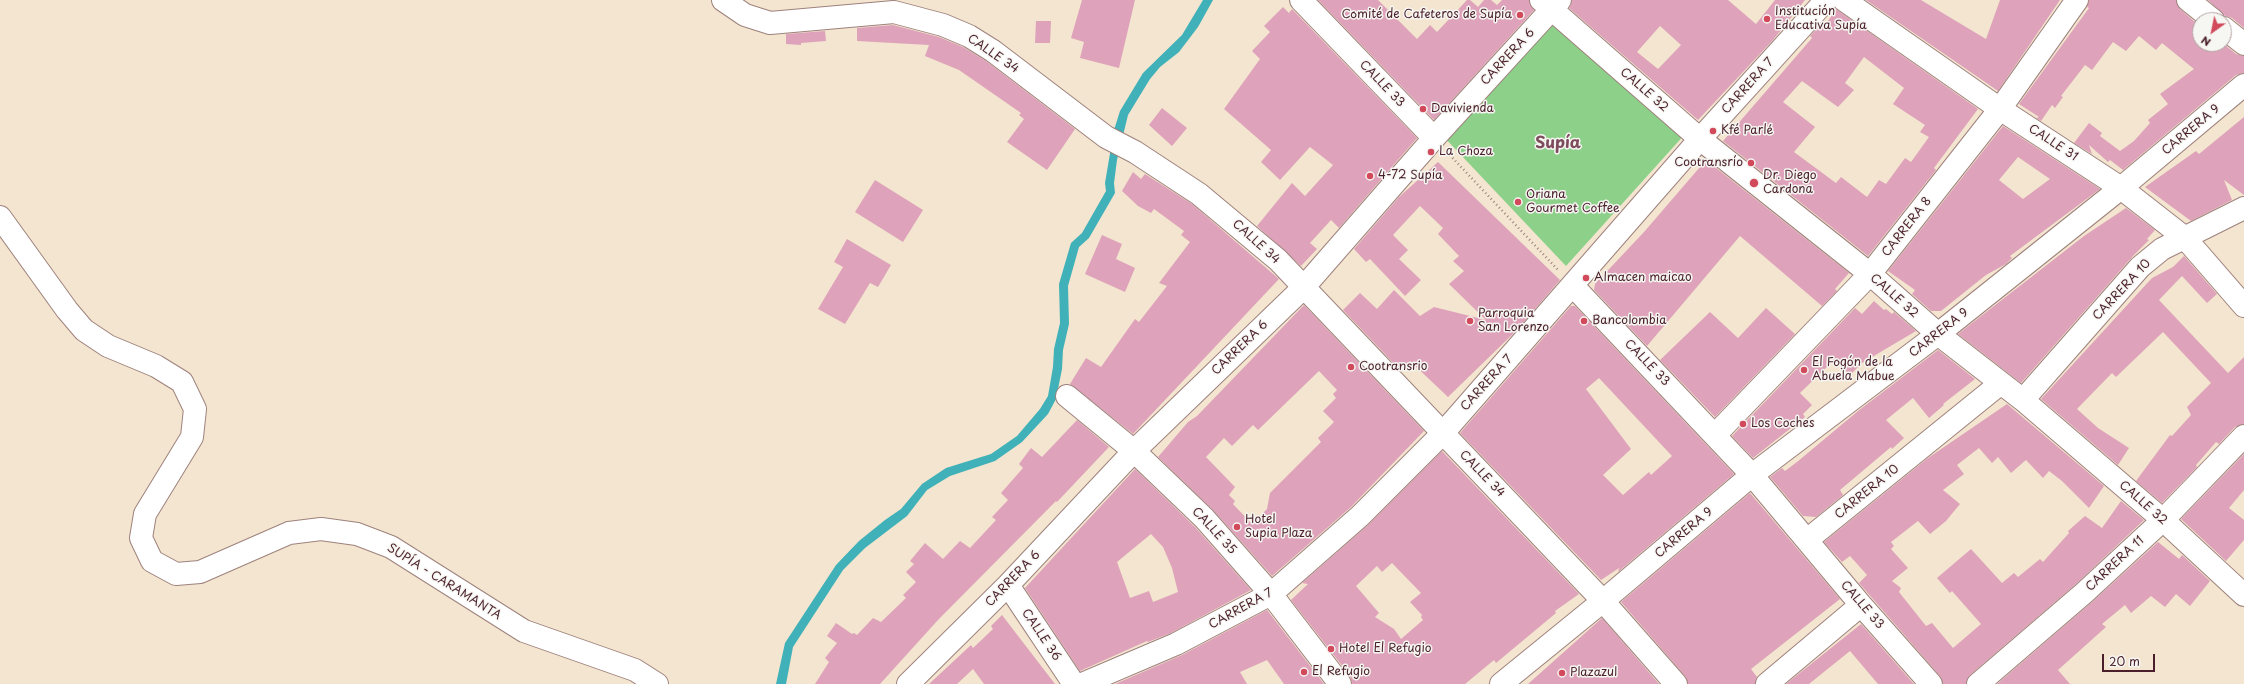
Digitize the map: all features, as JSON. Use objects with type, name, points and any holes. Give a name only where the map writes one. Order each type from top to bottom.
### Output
[{"type":"street","name":"CALLE 34","points":[[723,0],[745,15],[770,23],[894,12],[918,17],[943,25],[969,36],[993,50],[1106,137],[1135,152],[1199,194],[1278,260],[1303,288],[1603,601],[1676,684]]},
{"type":"street","name":"CALLE 33","points":[[1301,0],[1434,138]]},
{"type":"street","name":"CARRERA 7","points":[[1082,684],[1176,644],[1272,594],[1360,516],[1443,433],[1573,286],[1700,138],[1826,0]]},
{"type":"street","name":"CALLE 31","points":[[1844,0],[2000,109],[2122,188],[2185,238],[2244,306]]},
{"type":"street","name":"CARRERA 8","points":[[1715,435],[1870,274],[2000,109],[2077,0]]},
{"type":"street","points":[[2188,0],[2204,12]]},
{"type":"street","name":"CARRERA 6","points":[[908,684],[1008,585],[1134,451],[1303,288],[1551,3]]},
{"type":"street","name":"CALLE 32","points":[[1551,3],[1700,138],[1870,274],[1938,334],[2023,400],[2163,520],[2244,595]]},
{"type":"street","points":[[2232,34],[2244,44]]},
{"type":"street","name":"CARRERA 9","points":[[1501,684],[1603,601],[1752,475],[1938,334],[2122,188],[2244,85]]},
{"type":"street","name":"CARRERA 10","points":[[2023,400],[2140,267],[2162,249],[2244,208]]},
{"type":"street","name":"SUPÍA - CARAMANTA","points":[[0,217],[67,310],[84,330],[108,346],[156,366],[182,382],[194,409],[192,437],[145,514],[142,538],[152,561],[176,574],[200,572],[290,533],[321,529],[357,534],[391,547],[524,631],[635,670],[657,684]]},
{"type":"street","name":"CALLE 33","points":[[1573,286],[1752,475],[1861,605],[1931,684]]},
{"type":"street","name":"CARRERA 10","points":[[1807,540],[2001,383]]},
{"type":"street","name":"CALLE 35","points":[[1067,396],[1134,451],[1204,518],[1272,594],[1340,684]]},
{"type":"street","name":"CARRERA 11","points":[[1978,684],[2084,593],[2163,520],[2244,436]]},
{"type":"street","name":"CALLE 36","points":[[1008,585],[1074,684]]},
{"type":"street","points":[[1768,684],[1861,605]]},
{"type":"path","points":[[1434,138],[1573,286]]},
{"type":"green space","points":[[1551,19],[1686,133],[1566,266],[1443,136]]},
{"type":"water","points":[[1203,0],[1213,0],[1198,27],[1179,52],[1160,67],[1150,79],[1128,115],[1117,160],[1114,183],[1115,193],[1089,238],[1079,247],[1068,286],[1069,324],[1063,350],[1062,369],[1056,399],[1048,414],[1022,442],[995,461],[950,476],[927,490],[907,516],[865,548],[843,570],[793,647],[786,684],[776,684],[785,643],[836,565],[859,541],[901,509],[922,484],[946,468],[991,454],[1017,436],[1040,409],[1048,396],[1053,367],[1054,349],[1060,323],[1059,284],[1071,243],[1082,233],[1106,191],[1105,183],[1114,130],[1120,111],[1143,73],[1182,35]]},
{"type":"building","points":[[1082,0],[1135,0],[1119,68],[1080,58],[1084,42],[1071,38]]},
{"type":"building","points":[[1318,0],[1378,0],[1417,39],[1430,25],[1437,32],[1467,0],[1470,0],[1478,7],[1484,0],[1491,0],[1497,5],[1502,0],[1529,0],[1534,10],[1434,120]]},
{"type":"building","points":[[1572,0],[1728,0],[1756,24],[1775,0],[1805,0],[1773,40],[1698,120],[1569,8]],"holes":[[[1660,26],[1681,45],[1658,69],[1637,52]]]},
{"type":"building","points":[[1866,0],[1921,0],[1986,39],[2000,0],[2060,0],[1998,91]]},
{"type":"building","points":[[2089,0],[2176,0],[2180,9],[2192,19],[2192,52],[2232,52],[2232,51],[2236,54],[2244,56],[2244,73],[2236,75],[2123,170],[2110,160],[2108,162],[2089,145],[2092,154],[2074,143],[2089,123],[2102,133],[2100,136],[2120,151],[2134,141],[2150,123],[2148,120],[2168,104],[2160,94],[2194,69],[2162,43],[2156,50],[2139,36],[2126,51],[2113,42],[2092,70],[2085,65],[2061,96],[2063,97],[2055,108],[2052,105],[2041,121],[2036,118],[2039,117],[2019,104],[2089,8],[2087,7]]},
{"type":"building","points":[[2208,0],[2244,0],[2244,28],[2232,18],[2232,12],[2221,12]]},
{"type":"building","points":[[1283,7],[1289,13],[1292,9],[1417,138],[1339,228],[1331,220],[1310,243],[1317,249],[1301,266],[1257,226],[1292,183],[1305,196],[1333,165],[1310,147],[1280,180],[1261,162],[1271,150],[1224,109],[1260,59],[1252,51],[1270,32],[1264,26]]},
{"type":"building","points":[[1836,9],[1978,109],[1934,168],[1936,170],[1868,256],[1723,141],[1812,38],[1810,36],[1823,22],[1826,24]],"holes":[[[1864,57],[1904,88],[1893,104],[1925,125],[1920,132],[1929,137],[1911,162],[1905,158],[1886,184],[1879,180],[1867,197],[1841,177],[1836,183],[1794,152],[1815,127],[1783,102],[1802,81],[1838,107],[1854,90],[1845,83]]]},
{"type":"building","points":[[1036,21],[1051,21],[1050,43],[1035,43]]},
{"type":"building","points":[[893,25],[939,37],[963,47],[986,61],[1075,129],[1047,170],[1007,142],[1024,119],[1019,115],[1021,113],[959,70],[925,56],[929,45],[857,41],[857,28]]},
{"type":"building","points":[[825,31],[826,41],[801,43],[801,45],[786,44],[786,34]]},
{"type":"building","points":[[1162,108],[1187,128],[1172,146],[1149,125]]},
{"type":"building","points":[[2244,117],[2244,195],[2224,180],[2232,200],[2191,221],[2145,187],[2196,151],[2199,154]]},
{"type":"building","points":[[2003,126],[2100,189],[2010,256],[2012,258],[2006,264],[1986,275],[1941,311],[1931,311],[1912,294],[1915,290],[1888,271]],"holes":[[[2018,157],[2050,179],[2023,199],[1999,180]]]},
{"type":"building","points":[[1706,160],[1849,273],[1835,289],[1837,291],[1822,306],[1740,236],[1647,346],[1594,290],[1595,284],[1644,232]]},
{"type":"building","points":[[1438,162],[1560,280],[1517,330],[1448,397],[1410,361],[1400,370],[1343,310],[1360,293],[1377,309],[1394,290],[1420,316],[1434,307],[1486,320],[1449,284],[1464,271],[1453,261],[1459,256],[1438,234],[1443,228],[1420,206],[1393,235],[1408,250],[1399,259],[1421,280],[1405,296],[1370,259],[1366,262],[1354,249],[1399,197]]},
{"type":"building","points":[[1133,172],[1141,179],[1145,174],[1192,204],[1279,279],[1133,434],[1070,384],[1086,358],[1101,367],[1135,319],[1139,322],[1167,286],[1159,283],[1190,242],[1181,235],[1184,231],[1154,209],[1151,213],[1138,206],[1122,191]]},
{"type":"building","points":[[875,180],[923,210],[903,242],[855,212]]},
{"type":"building","points":[[2126,208],[2155,230],[2147,239],[2149,240],[2133,256],[2021,383],[1958,334],[2084,236]]},
{"type":"building","points":[[1102,235],[1122,244],[1116,259],[1135,268],[1125,292],[1085,274]]},
{"type":"building","points":[[847,239],[891,265],[878,287],[870,283],[845,324],[818,309],[843,267],[834,262]]},
{"type":"building","points":[[2184,256],[2217,294],[2207,303],[2182,276],[2159,300],[2228,373],[2244,357],[2244,424],[2235,427],[2219,444],[2216,442],[2196,465],[2197,467],[2162,503],[2136,481],[2170,435],[2172,436],[2191,415],[2187,407],[2211,383],[2163,332],[2116,377],[2112,373],[2077,409],[2098,428],[2129,448],[2118,465],[2041,399],[2152,278],[2173,267]]},
{"type":"building","points":[[1874,301],[1884,310],[1886,309],[1892,314],[1894,312],[1916,331],[1862,363],[1850,375],[1834,360],[1800,393],[1812,405],[1803,414],[1805,417],[1753,458],[1732,436],[1855,308],[1862,314]]},
{"type":"building","points":[[1304,305],[1424,431],[1351,507],[1272,576],[1213,510],[1158,457],[1188,422],[1197,416]],"holes":[[[1319,371],[1337,390],[1333,394],[1336,398],[1323,411],[1334,422],[1318,438],[1321,442],[1270,493],[1267,509],[1252,524],[1233,504],[1235,501],[1229,495],[1235,487],[1206,457],[1224,438],[1232,446],[1253,425],[1258,430]]]},
{"type":"building","points":[[1571,306],[1575,306],[1734,474],[1618,572],[1619,568],[1601,580],[1460,433]],"holes":[[[1599,378],[1672,456],[1651,475],[1649,472],[1623,495],[1603,475],[1631,449],[1586,389]]]},
{"type":"building","points":[[1766,308],[1795,334],[1715,417],[1660,360],[1710,312],[1738,338]]},
{"type":"building","points":[[1938,350],[1975,379],[1943,404],[1944,405],[1929,418],[1913,398],[1886,420],[1904,438],[1892,449],[1891,447],[1840,490],[1843,495],[1816,517],[1803,516],[1770,477],[1782,468],[1785,471],[1797,462],[1858,411]]},
{"type":"building","points":[[2007,404],[2104,486],[2089,508],[2062,481],[2049,471],[2043,478],[2026,460],[2011,473],[1998,457],[1992,463],[1979,448],[1957,465],[1964,474],[1943,490],[1960,504],[1946,521],[1930,534],[1918,521],[1891,542],[1894,546],[1891,549],[1908,568],[1892,581],[1901,588],[1899,592],[1926,626],[1932,623],[1953,648],[1981,624],[1952,591],[1950,593],[1937,578],[1971,549],[2002,583],[2014,573],[2018,577],[2040,559],[2043,562],[2069,533],[2068,531],[2085,516],[2102,528],[2121,501],[2144,520],[2076,584],[1970,675],[1966,684],[1943,684],[1940,676],[1859,583],[1867,575],[1850,556],[1842,562],[1824,542],[1928,458]]},
{"type":"building","points":[[1077,420],[1109,447],[1057,502],[1056,501],[938,620],[880,684],[815,684],[829,662],[825,658],[837,643],[827,636],[836,623],[852,634],[854,633],[857,635],[873,618],[881,622],[906,598],[903,595],[916,582],[906,572],[914,564],[910,561],[925,543],[943,559],[960,541],[970,548],[996,520],[992,517],[1008,500],[1001,493],[1023,468],[1019,464],[1031,448],[1042,457]]},
{"type":"building","points":[[1442,451],[1579,594],[1555,611],[1556,613],[1496,663],[1494,660],[1465,684],[1352,684],[1350,676],[1291,600],[1308,584],[1302,583],[1368,525]],"holes":[[[1392,563],[1421,593],[1410,602],[1422,615],[1421,617],[1423,620],[1401,639],[1394,629],[1375,617],[1379,613],[1356,586],[1377,566],[1382,572]]]},
{"type":"building","points":[[2244,454],[2244,490],[2229,508],[2244,520],[2244,540],[2226,561],[2181,519]]},
{"type":"building","points":[[1135,469],[1195,527],[1251,590],[1171,633],[1148,642],[1147,641],[1080,671],[1025,588]],"holes":[[[1151,534],[1163,547],[1172,568],[1178,592],[1153,602],[1149,591],[1130,598],[1117,562]]]},
{"type":"building","points":[[1750,493],[1840,599],[1751,669],[1757,677],[1755,684],[1688,684],[1685,676],[1621,602]]},
{"type":"building","points":[[2158,542],[2179,559],[2182,555],[2210,581],[2190,606],[2176,594],[2165,607],[2151,596],[2131,613],[2125,605],[2102,624],[2106,627],[2058,670],[2070,684],[1997,684],[2092,602]]},
{"type":"building","points":[[1267,610],[1324,684],[1284,684],[1267,660],[1240,672],[1247,684],[1115,684],[1182,655]]},
{"type":"building","points":[[1002,615],[1055,684],[984,684],[973,669],[957,684],[929,684],[971,645],[973,648],[993,629],[991,626]]},
{"type":"building","points":[[1602,618],[1659,684],[1528,684],[1574,643]]},
{"type":"building","points":[[1861,624],[1914,684],[1878,684],[1850,651],[1809,684],[1786,684]]},
{"type":"place","name":"Comité de Cafeteros de Supía","points":[[1520,15]]},
{"type":"place","name":"Institución Educativa Supía","points":[[1767,19]]},
{"type":"place","name":"Davivienda","points":[[1423,109]]},
{"type":"place","name":"Kfé Parlé","points":[[1713,131]]},
{"type":"place","name":"La Choza","points":[[1431,152]]},
{"type":"place","name":"Cootransrío","points":[[1751,163]]},
{"type":"place","name":"4-72 Supía","points":[[1370,176]]},
{"type":"place","name":"Dr. Diego Cardona","points":[[1754,183]]},
{"type":"place","name":"Oriana Gourmet Coffee","points":[[1518,202]]},
{"type":"place","name":"Almacen maicao","points":[[1586,278]]},
{"type":"place","name":"Parroquia San Lorenzo","points":[[1470,321]]},
{"type":"place","name":"Bancolombia","points":[[1584,321]]},
{"type":"place","name":"Cootransrio","points":[[1351,367]]},
{"type":"place","name":"El Fogón de la Abuela Mabue","points":[[1804,370]]},
{"type":"place","name":"Los Coches","points":[[1743,424]]},
{"type":"place","name":"Hotel Supia Plaza","points":[[1237,527]]},
{"type":"place","name":"Hotel El Refugio","points":[[1331,649]]},
{"type":"place","name":"El Refugio","points":[[1304,672]]},
{"type":"place","name":"Plazazul","points":[[1562,673]]},
{"type":"district","name":"Supía","points":[[1558,144]]}]
